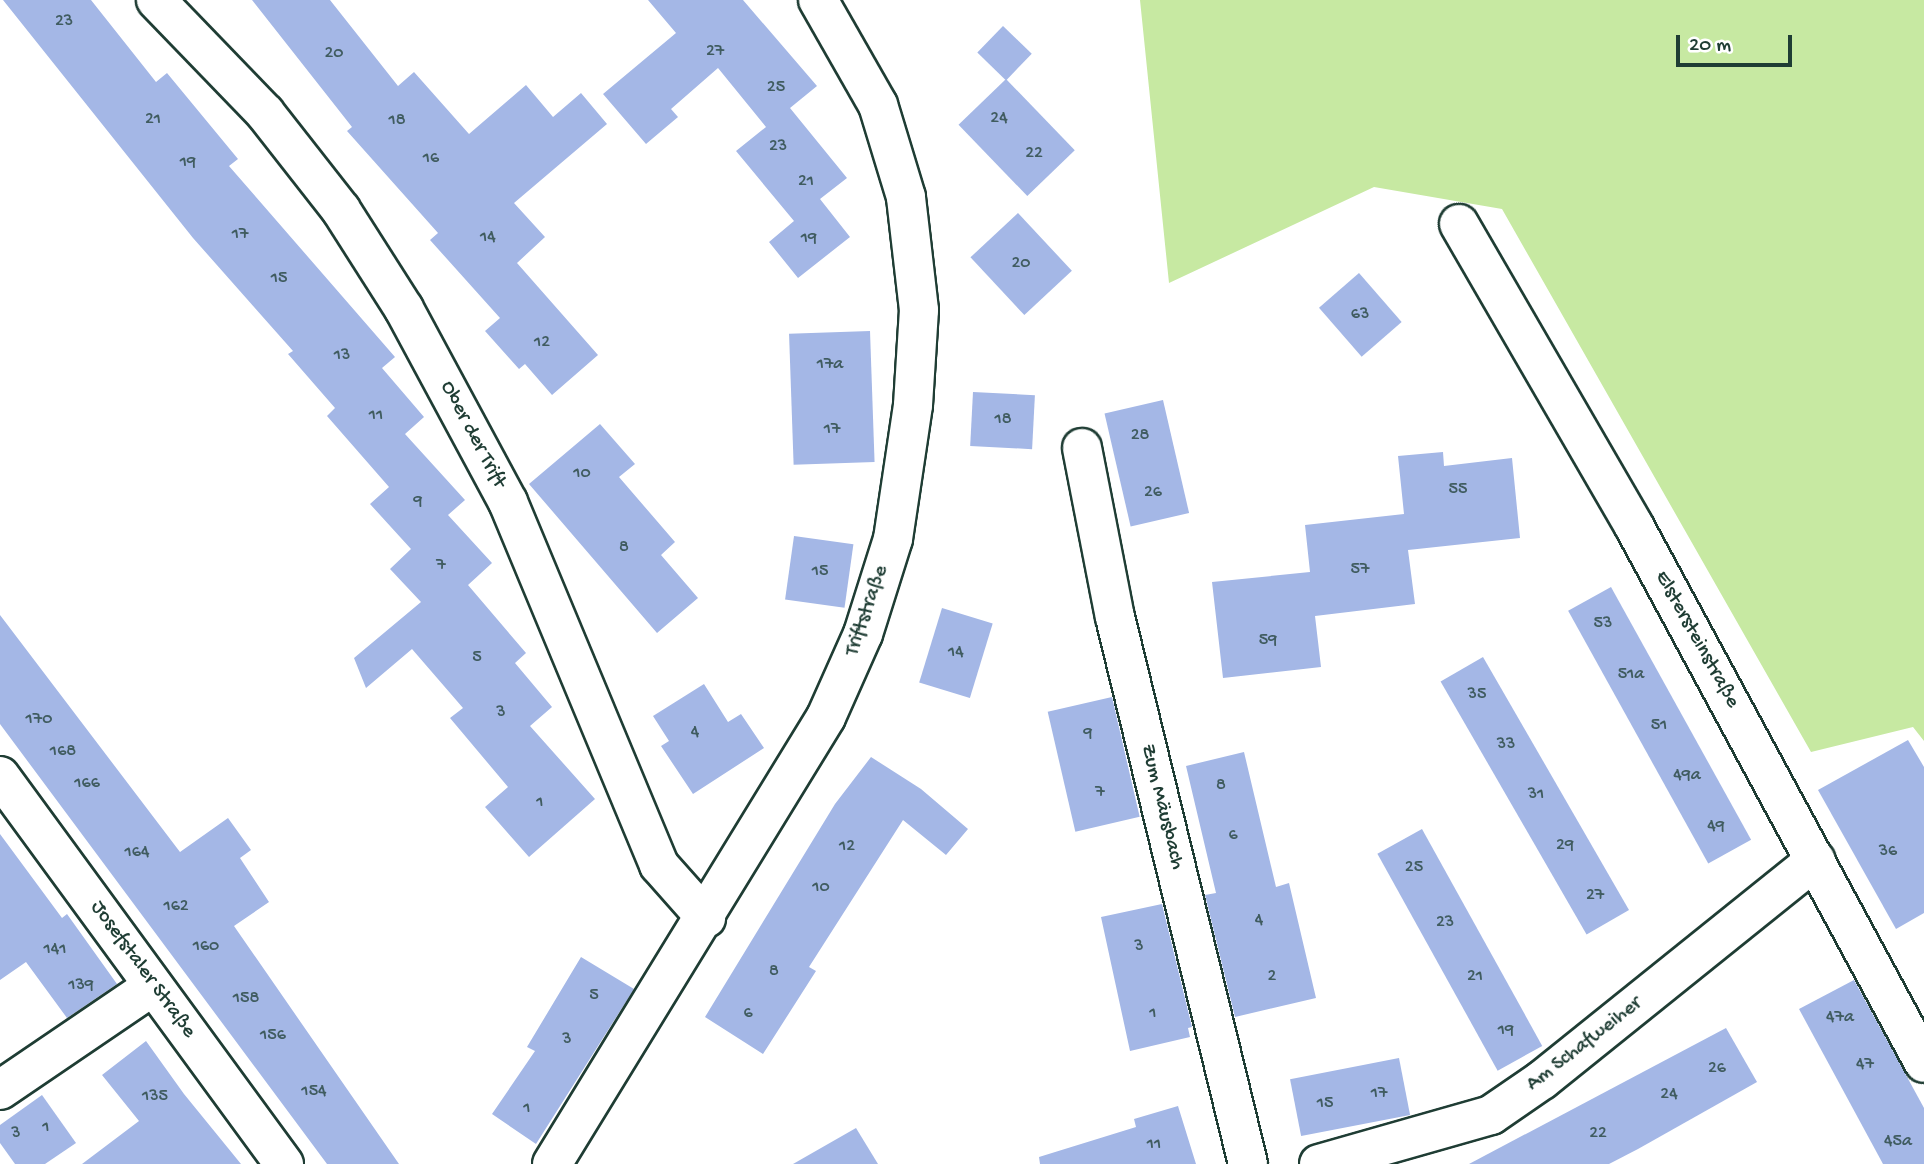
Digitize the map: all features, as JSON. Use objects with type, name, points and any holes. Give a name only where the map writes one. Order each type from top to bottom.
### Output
[{"type":"street","name":"Ober der Trift","points":[[156,0],[265,113],[341,210],[404,309],[508,502],[659,865],[706,918]]},
{"type":"street","name":"Triftstraße","points":[[552,1164],[706,918],[826,717],[863,634],[893,539],[913,405],[919,310],[906,197],[878,105],[818,0]]},
{"type":"street","name":"Elstersteinstraße","points":[[1459,224],[1634,526],[1924,1063]]},
{"type":"street","name":"Zum Mäusbach","points":[[1082,448],[1115,617],[1248,1164]]},
{"type":"street","name":"Josefstaler Straße","points":[[0,776],[284,1164]]},
{"type":"street","name":"Am Schafweiher","points":[[1319,1164],[1491,1115],[1542,1080],[1816,860]]},
{"type":"street","points":[[0,1090],[153,986]]},
{"type":"green space","points":[[1140,0],[1924,0],[1924,741],[1913,727],[1811,752],[1502,209],[1374,187],[1169,283]]},
{"type":"building","points":[[3,0],[91,0],[156,82],[167,73],[238,159],[229,166],[395,357],[382,368],[424,417],[405,434],[465,500],[448,515],[492,563],[468,585],[526,653],[515,663],[552,707],[530,726],[595,799],[529,857],[485,807],[508,787],[450,718],[463,708],[412,649],[366,688],[354,658],[421,602],[390,569],[411,549],[370,504],[389,487],[327,416],[335,408],[288,354],[293,351],[193,238]]},
{"type":"building","points":[[252,0],[330,0],[398,86],[414,72],[469,134],[526,85],[553,117],[581,93],[607,124],[514,203],[545,237],[517,263],[598,355],[552,395],[525,364],[519,369],[485,331],[500,318],[430,240],[438,233],[347,131],[352,127]]},
{"type":"building","points":[[648,0],[743,0],[817,86],[790,108],[847,178],[820,199],[850,237],[798,278],[769,242],[794,221],[736,151],[766,127],[718,68],[671,109],[678,117],[646,144],[603,94],[676,33]]},
{"type":"building","points":[[1003,26],[1032,54],[1006,80],[977,53]]},
{"type":"building","points":[[1006,79],[1075,150],[1027,196],[959,125]]},
{"type":"building","points":[[1018,213],[1072,271],[1024,315],[970,257]]},
{"type":"building","points":[[1359,273],[1402,322],[1362,357],[1319,308]]},
{"type":"building","points":[[870,331],[875,462],[794,465],[789,334]]},
{"type":"building","points":[[973,392],[1035,395],[1032,449],[970,446]]},
{"type":"building","points":[[1163,400],[1189,513],[1131,527],[1105,413]]},
{"type":"building","points":[[600,424],[635,464],[619,477],[675,542],[661,555],[698,598],[657,633],[529,484]]},
{"type":"building","points":[[1443,452],[1444,466],[1512,458],[1520,538],[1408,550],[1415,604],[1315,616],[1321,667],[1223,678],[1212,582],[1310,572],[1305,525],[1404,514],[1398,456]]},
{"type":"building","points":[[794,536],[853,544],[845,608],[785,599]]},
{"type":"building","points":[[1611,587],[1751,840],[1708,864],[1568,611]]},
{"type":"building","points":[[942,608],[993,623],[970,698],[919,683]]},
{"type":"building","points":[[0,615],[180,852],[228,818],[251,850],[240,858],[269,902],[234,926],[399,1164],[327,1164],[0,724]]},
{"type":"building","points":[[1483,657],[1629,910],[1587,934],[1441,682]]},
{"type":"building","points":[[704,684],[728,722],[741,714],[764,748],[693,794],[661,746],[669,741],[653,716]]},
{"type":"building","points":[[1112,697],[1140,817],[1075,832],[1048,712]]},
{"type":"building","points":[[1908,740],[1924,767],[1924,913],[1896,929],[1818,790]]},
{"type":"building","points":[[1244,752],[1276,887],[1289,883],[1316,998],[1235,1017],[1205,895],[1216,893],[1186,766]]},
{"type":"building","points":[[871,757],[921,789],[968,829],[946,855],[903,820],[809,967],[816,971],[763,1054],[705,1017],[835,804]]},
{"type":"building","points":[[1422,829],[1542,1046],[1498,1071],[1377,854]]},
{"type":"building","points":[[0,834],[62,918],[67,914],[117,984],[67,1018],[26,962],[0,980]]},
{"type":"building","points":[[1162,904],[1192,1027],[1188,1028],[1190,1037],[1130,1051],[1101,917]]},
{"type":"building","points":[[581,957],[634,989],[536,1144],[492,1114],[535,1051],[527,1047]]},
{"type":"building","points":[[1854,980],[1924,1108],[1924,1164],[1883,1164],[1799,1009]]},
{"type":"building","points":[[1726,1028],[1757,1082],[1638,1149],[1609,1164],[1469,1164]]},
{"type":"building","points":[[146,1041],[184,1094],[241,1164],[82,1164],[139,1121],[102,1075]]},
{"type":"building","points":[[1399,1058],[1410,1115],[1301,1136],[1290,1079]]},
{"type":"building","points":[[42,1095],[76,1143],[45,1164],[15,1164],[0,1143],[0,1125]]},
{"type":"building","points":[[1178,1106],[1196,1164],[1040,1164],[1039,1157],[1136,1127],[1134,1119]]},
{"type":"building","points":[[856,1128],[878,1164],[793,1164]]}]
